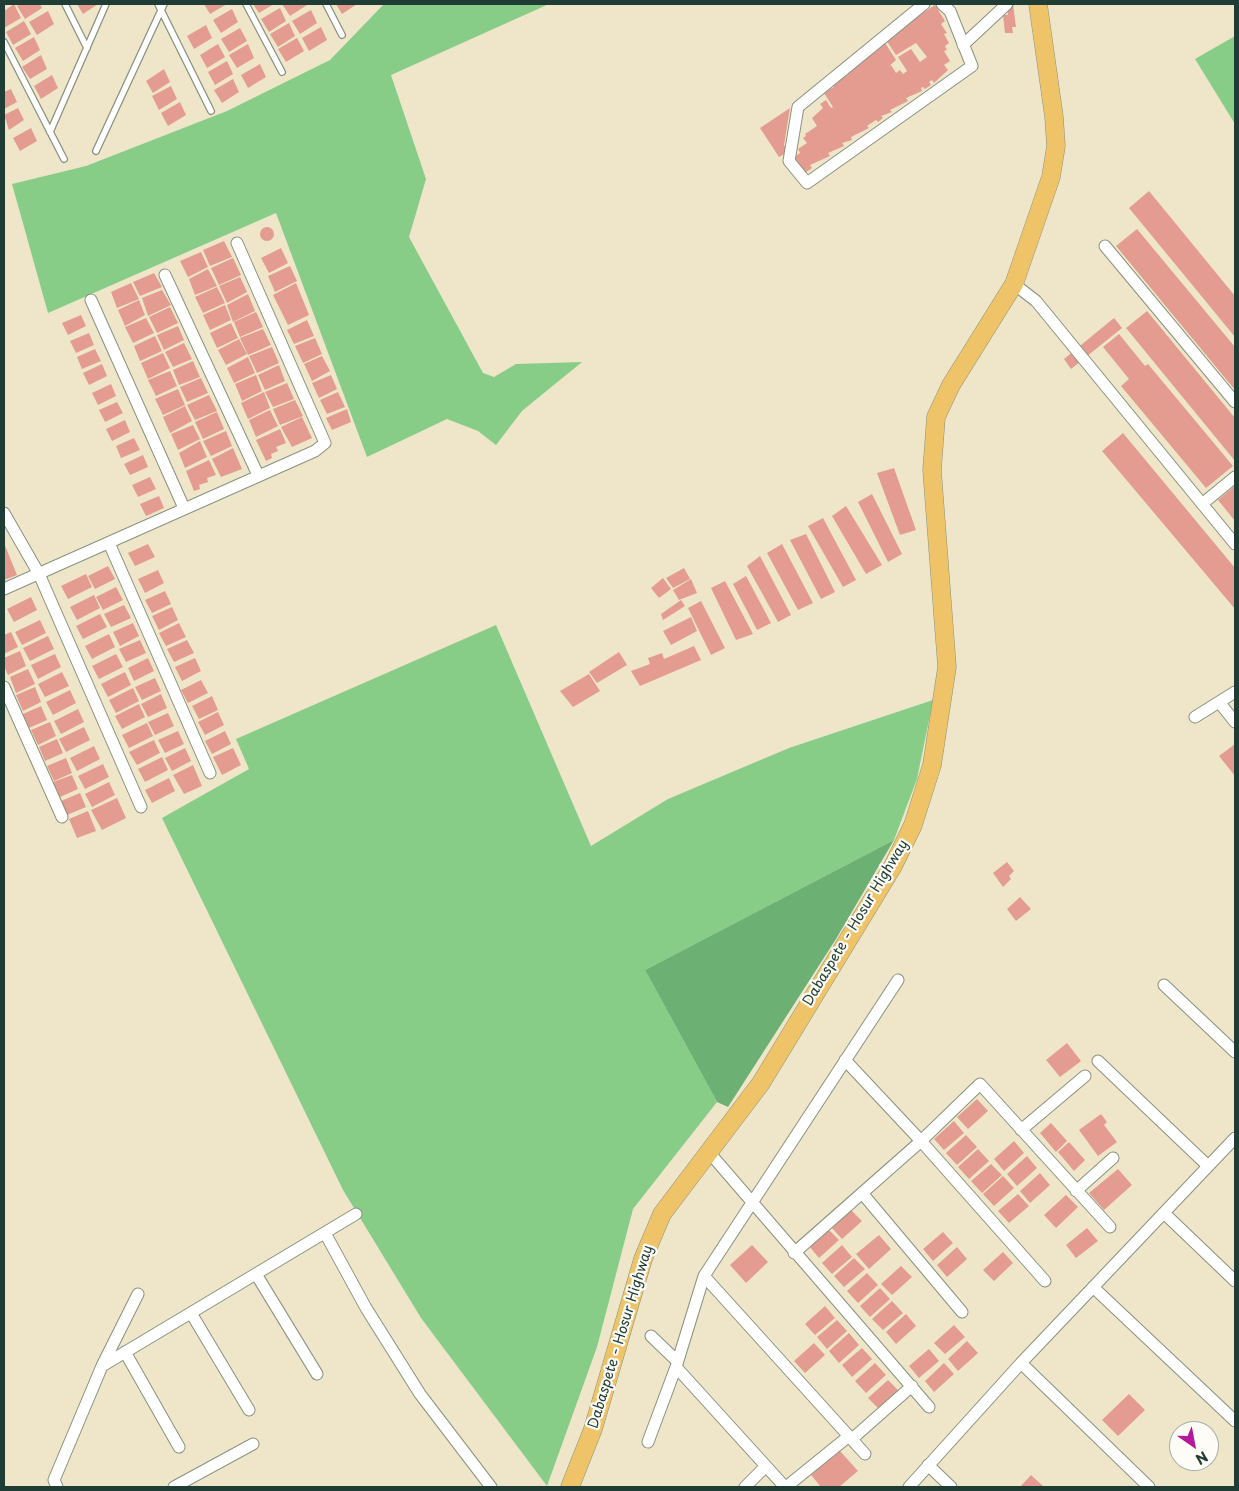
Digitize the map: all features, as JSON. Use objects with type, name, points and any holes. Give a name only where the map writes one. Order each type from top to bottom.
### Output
[{"type":"highway","name":"Dabaspete - Hosur Highway","points":[[570,1487],[593,1429],[643,1259],[662,1214],[761,1083],[893,866],[913,826],[932,765],[947,667],[932,470],[936,417],[951,385],[1014,284],[1051,177],[1056,146],[1054,117],[1038,4]]},
{"type":"street","points":[[924,4],[798,107],[789,161],[807,183],[972,66],[950,11],[942,4]]},
{"type":"street","points":[[963,45],[1007,4]]},
{"type":"street","points":[[4,589],[315,451],[325,443],[237,243]]},
{"type":"street","points":[[1104,246],[1235,402]]},
{"type":"street","points":[[165,275],[258,475]]},
{"type":"street","points":[[1014,284],[1036,301],[1235,544]]},
{"type":"street","points":[[91,300],[184,508]]},
{"type":"street","points":[[1202,504],[1235,476]]},
{"type":"street","points":[[4,513],[39,574],[141,807]]},
{"type":"street","points":[[109,543],[210,773]]},
{"type":"street","points":[[4,687],[62,817]]},
{"type":"street","points":[[1195,717],[1235,692]]},
{"type":"street","points":[[1219,702],[1235,722]]},
{"type":"street","points":[[648,1442],[676,1364],[704,1276],[752,1200],[898,980]]},
{"type":"street","points":[[1164,986],[1235,1052]]},
{"type":"street","points":[[845,1060],[921,1141],[1045,1281]]},
{"type":"street","points":[[1098,1061],[1208,1166]]},
{"type":"street","points":[[1021,1130],[1084,1076]]},
{"type":"street","points":[[794,1253],[921,1141],[980,1084],[1110,1227]]},
{"type":"street","points":[[909,1487],[1021,1363],[1235,1138]]},
{"type":"street","points":[[708,1151],[752,1200],[794,1253],[929,1407]]},
{"type":"street","points":[[1076,1191],[1113,1158]]},
{"type":"street","points":[[862,1193],[962,1312]]},
{"type":"street","points":[[1164,1213],[1235,1281]]},
{"type":"street","points":[[102,1366],[356,1214]]},
{"type":"street","points":[[325,1233],[366,1308],[415,1386],[491,1487]]},
{"type":"street","points":[[256,1274],[317,1374]]},
{"type":"street","points":[[704,1276],[865,1454]]},
{"type":"street","points":[[1093,1287],[1235,1421]]},
{"type":"street","points":[[56,1487],[54,1480],[102,1366],[138,1294]]},
{"type":"street","points":[[191,1313],[249,1410]]},
{"type":"street","points":[[651,1336],[785,1487],[912,1386]]},
{"type":"street","points":[[125,1352],[179,1448]]},
{"type":"street","points":[[1021,1363],[1149,1487]]},
{"type":"street","points":[[174,1487],[253,1444]]},
{"type":"street","points":[[745,1487],[766,1466]]},
{"type":"street","points":[[928,1466],[951,1487]]},
{"type":"lane","points":[[64,4],[87,48]]},
{"type":"lane","points":[[50,132],[106,4]]},
{"type":"lane","points":[[158,4],[211,111]]},
{"type":"lane","points":[[96,151],[164,4]]},
{"type":"lane","points":[[246,4],[282,72]]},
{"type":"lane","points":[[326,4],[342,35]]},
{"type":"lane","points":[[4,42],[64,159]]},
{"type":"green space","points":[[384,4],[549,4],[391,75],[426,179],[409,237],[483,373],[494,377],[516,364],[582,362],[522,411],[496,445],[478,431],[447,419],[367,457],[276,213],[48,313],[12,184],[86,166],[227,111],[330,60]]},
{"type":"green space","points":[[1235,36],[1235,124],[1195,59]]},
{"type":"green space","points":[[496,625],[591,846],[668,799],[789,748],[933,700],[917,779],[894,840],[645,970],[717,1102],[633,1209],[597,1347],[547,1486],[421,1318],[343,1190],[162,818],[249,769],[236,739]]},
{"type":"green space","points":[[894,840],[836,939],[728,1107],[717,1102],[645,970]]},
{"type":"building","points":[[14,4],[21,18],[4,28],[4,11]]},
{"type":"building","points":[[21,4],[40,4],[42,8],[25,19],[17,6]]},
{"type":"building","points":[[77,4],[98,4],[83,14]]},
{"type":"building","points":[[204,4],[227,4],[210,14]]},
{"type":"building","points":[[253,4],[274,4],[259,13]]},
{"type":"building","points":[[282,4],[306,4],[307,5],[290,16]]},
{"type":"building","points":[[336,4],[357,4],[342,14]]},
{"type":"building","points":[[1007,4],[1013,4],[1016,27],[1012,27],[1013,33],[1005,33],[1003,15],[1008,15]]},
{"type":"building","points":[[935,5],[945,21],[941,24],[947,33],[944,34],[949,43],[945,46],[947,50],[944,51],[950,61],[944,65],[948,70],[934,83],[932,80],[929,82],[931,85],[925,89],[921,88],[922,91],[906,98],[908,101],[890,110],[892,112],[881,116],[883,118],[878,122],[876,120],[867,126],[869,128],[851,137],[852,140],[842,143],[844,146],[828,153],[830,156],[810,165],[812,168],[805,173],[794,157],[800,153],[798,149],[807,143],[803,138],[806,136],[805,134],[817,126],[812,118],[823,108],[820,104],[826,100],[831,108],[833,107],[824,93],[834,87],[831,83],[848,75],[846,72],[865,60],[863,57],[879,49],[877,46],[884,41],[896,60],[886,69],[891,65],[896,73],[900,70],[903,74],[907,71],[898,57],[911,49],[920,62],[927,57],[916,43],[896,55],[886,40],[894,32]]},
{"type":"building","points":[[280,8],[286,21],[269,32],[261,19]]},
{"type":"building","points":[[232,9],[238,22],[221,33],[213,20]]},
{"type":"building","points":[[311,10],[317,23],[300,34],[292,21]]},
{"type":"building","points":[[48,11],[54,24],[37,35],[29,22]]},
{"type":"building","points":[[24,21],[31,34],[13,45],[6,32]]},
{"type":"building","points":[[289,23],[295,36],[278,47],[270,34]]},
{"type":"building","points":[[206,25],[212,38],[194,49],[187,36]]},
{"type":"building","points":[[321,27],[327,40],[309,51],[302,38]]},
{"type":"building","points":[[240,28],[247,41],[229,52],[221,39]]},
{"type":"building","points":[[34,37],[40,50],[23,61],[15,48]]},
{"type":"building","points":[[297,38],[304,51],[286,62],[278,49]]},
{"type":"building","points":[[218,44],[225,57],[207,68],[200,55]]},
{"type":"building","points":[[248,44],[254,58],[237,68],[229,55]]},
{"type":"building","points":[[41,55],[47,69],[30,79],[22,67]]},
{"type":"building","points":[[227,61],[233,74],[215,85],[208,72]]},
{"type":"building","points":[[260,64],[266,77],[248,88],[241,75]]},
{"type":"building","points":[[164,69],[170,82],[153,93],[146,81]]},
{"type":"building","points":[[52,75],[58,88],[41,99],[34,86]]},
{"type":"building","points":[[233,79],[239,92],[222,103],[214,90]]},
{"type":"building","points":[[171,86],[177,99],[159,110],[152,96]]},
{"type":"building","points":[[11,89],[17,102],[4,109],[4,92]]},
{"type":"building","points":[[180,102],[186,115],[168,126],[161,113]]},
{"type":"building","points":[[18,108],[24,120],[9,130],[4,115]]},
{"type":"building","points":[[790,108],[784,145],[788,152],[779,157],[760,128]]},
{"type":"building","points":[[31,128],[37,141],[20,151],[13,138]]},
{"type":"building","points":[[1149,191],[1235,296],[1235,337],[1129,208]]},
{"type":"building","points":[[264,227],[270,227],[274,234],[270,241],[264,241],[260,237],[260,231]]},
{"type":"building","points":[[1137,229],[1235,347],[1235,390],[1116,246]]},
{"type":"building","points":[[224,241],[232,257],[210,266],[203,250]]},
{"type":"building","points":[[281,248],[288,263],[269,273],[261,258]]},
{"type":"building","points":[[201,252],[208,267],[188,277],[180,261]]},
{"type":"building","points":[[233,258],[241,275],[219,285],[211,268]]},
{"type":"building","points":[[290,266],[297,281],[275,292],[268,276]]},
{"type":"building","points":[[208,269],[217,286],[195,295],[189,279]]},
{"type":"building","points":[[154,273],[162,287],[140,296],[133,282]]},
{"type":"building","points":[[240,277],[247,292],[227,303],[219,286]]},
{"type":"building","points":[[131,283],[139,299],[117,308],[111,292]]},
{"type":"building","points":[[296,283],[309,315],[288,325],[273,295]]},
{"type":"building","points":[[217,287],[225,303],[203,313],[195,297]]},
{"type":"building","points":[[162,290],[171,305],[148,316],[142,298]]},
{"type":"building","points":[[248,294],[255,311],[233,322],[227,305]]},
{"type":"building","points":[[139,300],[145,315],[125,326],[118,310]]},
{"type":"building","points":[[225,305],[231,320],[210,330],[203,315]]},
{"type":"building","points":[[170,307],[178,323],[157,333],[149,317]]},
{"type":"building","points":[[1147,311],[1235,418],[1235,461],[1126,328]]},
{"type":"building","points":[[256,312],[263,327],[240,337],[234,322]]},
{"type":"building","points":[[81,315],[86,326],[68,335],[62,323]]},
{"type":"building","points":[[146,318],[154,333],[133,343],[125,327]]},
{"type":"building","points":[[1114,318],[1122,328],[1071,369],[1064,359]]},
{"type":"building","points":[[307,320],[314,336],[294,344],[287,330]]},
{"type":"building","points":[[231,323],[238,338],[217,348],[210,333]]},
{"type":"building","points":[[178,326],[184,340],[164,350],[157,335]]},
{"type":"building","points":[[263,329],[271,345],[248,355],[240,338]]},
{"type":"building","points":[[89,333],[94,345],[76,353],[70,341]]},
{"type":"building","points":[[1119,334],[1145,366],[1148,364],[1233,466],[1206,488],[1121,386],[1129,379],[1103,347]]},
{"type":"building","points":[[155,336],[162,351],[140,361],[134,346]]},
{"type":"building","points":[[315,338],[322,354],[303,363],[295,346]]},
{"type":"building","points":[[239,339],[247,354],[226,365],[218,350]]},
{"type":"building","points":[[184,343],[192,359],[173,367],[165,352]]},
{"type":"building","points":[[272,347],[279,363],[257,373],[249,356]]},
{"type":"building","points":[[95,349],[101,361],[82,369],[77,357]]},
{"type":"building","points":[[163,353],[170,368],[148,379],[141,363]]},
{"type":"building","points":[[322,356],[330,371],[312,381],[304,364]]},
{"type":"building","points":[[248,357],[255,373],[234,383],[227,368]]},
{"type":"building","points":[[193,361],[200,377],[179,385],[173,370]]},
{"type":"building","points":[[102,364],[107,376],[89,385],[83,373]]},
{"type":"building","points":[[279,365],[285,381],[265,390],[258,375]]},
{"type":"building","points":[[170,371],[177,386],[156,396],[148,380]]},
{"type":"building","points":[[256,375],[262,391],[242,401],[235,384]]},
{"type":"building","points":[[331,375],[337,389],[319,398],[312,383]]},
{"type":"building","points":[[201,378],[208,393],[187,402],[180,387]]},
{"type":"building","points":[[287,383],[294,399],[273,407],[265,392]]},
{"type":"building","points":[[111,384],[116,396],[98,405],[92,393]]},
{"type":"building","points":[[178,389],[185,405],[163,415],[155,399]]},
{"type":"building","points":[[264,392],[270,408],[248,419],[241,403]]},
{"type":"building","points":[[338,392],[345,407],[327,414],[320,400]]},
{"type":"building","points":[[209,395],[217,411],[195,420],[187,405]]},
{"type":"building","points":[[295,400],[303,416],[280,425],[273,409]]},
{"type":"building","points":[[117,402],[123,413],[105,422],[99,410]]},
{"type":"building","points":[[185,406],[192,421],[170,433],[163,417]]},
{"type":"building","points":[[347,409],[351,422],[332,430],[326,418]]},
{"type":"building","points":[[270,410],[278,426],[256,437],[249,420]]},
{"type":"building","points":[[217,412],[224,429],[203,439],[195,422]]},
{"type":"building","points":[[302,417],[312,438],[292,447],[281,427]]},
{"type":"building","points":[[125,420],[130,432],[112,441],[106,429]]},
{"type":"building","points":[[193,425],[200,439],[178,450],[171,434]]},
{"type":"building","points":[[280,429],[286,443],[276,447],[278,451],[271,454],[272,458],[266,461],[256,440]]},
{"type":"building","points":[[226,431],[232,446],[211,456],[203,441]]},
{"type":"building","points":[[1123,433],[1235,568],[1235,609],[1102,451]]},
{"type":"building","points":[[134,438],[140,450],[121,458],[116,446]]},
{"type":"building","points":[[200,441],[207,457],[185,468],[179,453]]},
{"type":"building","points":[[233,448],[242,469],[221,477],[212,459]]},
{"type":"building","points":[[143,455],[148,467],[130,475],[124,464]]},
{"type":"building","points":[[209,460],[216,475],[207,478],[208,482],[199,485],[200,489],[194,491],[186,471]]},
{"type":"building","points":[[894,468],[916,530],[900,535],[877,473]]},
{"type":"building","points":[[150,477],[156,489],[138,497],[132,485]]},
{"type":"building","points":[[1235,486],[1235,521],[1218,500]]},
{"type":"building","points":[[872,494],[902,554],[888,562],[858,502]]},
{"type":"building","points":[[159,496],[164,508],[146,516],[140,504]]},
{"type":"building","points":[[846,506],[882,565],[866,574],[832,516]]},
{"type":"building","points":[[823,518],[856,580],[843,587],[808,526]]},
{"type":"building","points":[[806,534],[835,592],[821,599],[790,540]]},
{"type":"building","points":[[4,543],[17,575],[4,580]]},
{"type":"building","points":[[148,544],[155,557],[135,566],[128,553]]},
{"type":"building","points":[[782,544],[813,603],[798,610],[767,553]]},
{"type":"building","points":[[760,556],[791,615],[778,622],[747,566]]},
{"type":"building","points":[[108,566],[115,579],[95,589],[88,576]]},
{"type":"building","points":[[684,568],[690,579],[673,588],[666,578]]},
{"type":"building","points":[[158,570],[164,583],[145,593],[138,579]]},
{"type":"building","points":[[86,574],[92,587],[68,599],[61,586]]},
{"type":"building","points":[[746,576],[771,623],[757,630],[733,584]]},
{"type":"building","points":[[663,578],[671,589],[659,598],[651,588]]},
{"type":"building","points":[[691,579],[697,593],[679,600],[673,590]]},
{"type":"building","points":[[725,581],[753,634],[736,640],[711,588]]},
{"type":"building","points":[[116,587],[123,600],[103,610],[96,597]]},
{"type":"building","points":[[165,591],[171,604],[152,613],[145,600]]},
{"type":"building","points":[[94,595],[100,608],[77,620],[70,607]]},
{"type":"building","points":[[31,597],[37,610],[14,622],[7,609]]},
{"type":"building","points":[[681,600],[685,606],[663,620],[661,614]]},
{"type":"building","points":[[701,601],[725,648],[711,655],[688,608]]},
{"type":"building","points":[[124,605],[131,618],[111,627],[104,614]]},
{"type":"building","points":[[172,607],[178,620],[159,630],[152,616]]},
{"type":"building","points":[[100,614],[107,627],[83,639],[76,626]]},
{"type":"building","points":[[691,617],[697,631],[671,645],[663,631]]},
{"type":"building","points":[[40,620],[46,633],[22,645],[15,632]]},
{"type":"building","points":[[133,623],[139,636],[120,646],[113,632]]},
{"type":"building","points":[[179,623],[186,637],[166,646],[159,633]]},
{"type":"building","points":[[11,632],[18,647],[4,654],[4,635]]},
{"type":"building","points":[[109,634],[115,647],[92,659],[85,646]]},
{"type":"building","points":[[48,636],[54,649],[30,661],[23,648]]},
{"type":"building","points":[[140,640],[146,653],[126,662],[119,649]]},
{"type":"building","points":[[187,640],[194,653],[174,662],[167,649]]},
{"type":"building","points":[[694,646],[701,660],[640,686],[631,671],[650,664],[648,658],[662,653],[664,659]]},
{"type":"building","points":[[20,651],[26,666],[8,675],[4,666],[4,658]]},
{"type":"building","points":[[619,652],[627,665],[597,683],[589,672]]},
{"type":"building","points":[[55,654],[61,667],[38,679],[31,665]]},
{"type":"building","points":[[116,654],[123,667],[99,679],[92,666]]},
{"type":"building","points":[[148,658],[154,671],[134,681],[128,668]]},
{"type":"building","points":[[195,658],[201,671],[182,681],[175,667]]},
{"type":"building","points":[[28,669],[35,684],[16,693],[10,677]]},
{"type":"building","points":[[62,672],[69,686],[45,697],[38,684]]},
{"type":"building","points":[[125,672],[131,685],[108,697],[101,684]]},
{"type":"building","points":[[589,674],[600,691],[573,707],[560,691]]},
{"type":"building","points":[[155,678],[161,691],[142,700],[135,687]]},
{"type":"building","points":[[201,680],[208,693],[188,703],[181,690]]},
{"type":"building","points":[[35,687],[41,702],[23,711],[16,695]]},
{"type":"building","points":[[133,688],[139,701],[116,713],[109,700]]},
{"type":"building","points":[[70,690],[76,703],[53,715],[46,702]]},
{"type":"building","points":[[161,694],[167,708],[148,717],[141,704]]},
{"type":"building","points":[[212,696],[218,710],[199,719],[192,706]]},
{"type":"building","points":[[139,704],[145,717],[122,729],[115,716]]},
{"type":"building","points":[[41,706],[47,720],[29,728],[23,714]]},
{"type":"building","points":[[78,709],[84,722],[61,734],[54,721]]},
{"type":"building","points":[[218,712],[224,725],[205,735],[198,722]]},
{"type":"building","points":[[168,713],[174,726],[155,735],[148,722]]},
{"type":"building","points":[[50,722],[56,736],[38,745],[31,730]]},
{"type":"building","points":[[147,723],[153,736],[129,748],[122,735]]},
{"type":"building","points":[[84,727],[90,740],[66,752],[59,739]]},
{"type":"building","points":[[178,731],[184,744],[165,753],[158,740]]},
{"type":"building","points":[[225,731],[231,744],[212,754],[205,741]]},
{"type":"building","points":[[57,739],[63,753],[45,761],[39,747]]},
{"type":"building","points":[[154,740],[160,753],[137,765],[129,752]]},
{"type":"building","points":[[1235,744],[1235,776],[1219,756]]},
{"type":"building","points":[[94,746],[100,759],[77,771],[70,758]]},
{"type":"building","points":[[185,748],[191,761],[172,771],[165,758]]},
{"type":"building","points":[[233,748],[241,765],[222,775],[213,757]]},
{"type":"building","points":[[162,757],[168,770],[145,782],[138,769]]},
{"type":"building","points":[[66,758],[72,773],[54,781],[47,766]]},
{"type":"building","points":[[103,764],[109,777],[85,789],[78,776]]},
{"type":"building","points":[[193,765],[202,786],[184,794],[173,775]]},
{"type":"building","points":[[72,775],[78,789],[60,797],[53,782]]},
{"type":"building","points":[[169,778],[175,791],[152,803],[145,790]]},
{"type":"building","points":[[109,782],[115,795],[92,807],[85,794]]},
{"type":"building","points":[[80,793],[86,807],[67,815],[61,801]]},
{"type":"building","points":[[117,798],[126,818],[102,830],[91,810]]},
{"type":"building","points":[[88,811],[96,831],[77,838],[69,819]]},
{"type":"building","points":[[1007,862],[1014,871],[1009,876],[1011,879],[1003,887],[993,873]]},
{"type":"building","points":[[1020,897],[1031,909],[1016,921],[1007,909]]},
{"type":"building","points":[[1067,1043],[1081,1061],[1060,1077],[1046,1060]]},
{"type":"building","points":[[977,1099],[988,1111],[968,1129],[957,1117]]},
{"type":"building","points":[[1101,1114],[1107,1122],[1104,1125],[1117,1142],[1098,1156],[1079,1130]]},
{"type":"building","points":[[954,1121],[964,1133],[944,1150],[934,1139]]},
{"type":"building","points":[[1051,1123],[1067,1141],[1056,1152],[1040,1133]]},
{"type":"building","points":[[966,1135],[977,1147],[957,1165],[946,1153]]},
{"type":"building","points":[[1014,1141],[1024,1153],[1004,1171],[994,1159]]},
{"type":"building","points":[[1069,1142],[1085,1160],[1074,1171],[1058,1152]]},
{"type":"building","points":[[978,1149],[989,1161],[969,1179],[958,1167]]},
{"type":"building","points":[[1027,1156],[1037,1168],[1017,1186],[1007,1174]]},
{"type":"building","points":[[991,1164],[1002,1175],[982,1193],[971,1181]]},
{"type":"building","points":[[1118,1169],[1132,1185],[1104,1210],[1089,1193]]},
{"type":"building","points":[[1040,1173],[1050,1185],[1030,1203],[1020,1191]]},
{"type":"building","points":[[1003,1176],[1014,1188],[994,1206],[983,1194]]},
{"type":"building","points":[[1018,1194],[1029,1206],[1009,1223],[998,1211]]},
{"type":"building","points":[[1066,1195],[1078,1207],[1056,1228],[1044,1215]]},
{"type":"building","points":[[851,1210],[862,1221],[842,1239],[831,1227]]},
{"type":"building","points":[[1087,1228],[1098,1241],[1076,1258],[1066,1245]]},
{"type":"building","points":[[828,1229],[839,1240],[819,1258],[809,1246]]},
{"type":"building","points":[[943,1232],[953,1243],[933,1261],[923,1249]]},
{"type":"building","points":[[879,1235],[891,1249],[869,1269],[856,1254]]},
{"type":"building","points":[[752,1245],[768,1262],[746,1283],[730,1265]]},
{"type":"building","points":[[842,1245],[852,1257],[832,1274],[822,1263]]},
{"type":"building","points":[[957,1247],[967,1259],[947,1277],[937,1265]]},
{"type":"building","points":[[1003,1252],[1013,1263],[994,1281],[983,1270]]},
{"type":"building","points":[[854,1258],[865,1269],[844,1287],[834,1276]]},
{"type":"building","points":[[901,1266],[912,1277],[892,1295],[881,1284]]},
{"type":"building","points":[[867,1273],[878,1285],[858,1303],[847,1291]]},
{"type":"building","points":[[880,1288],[890,1299],[870,1317],[860,1306]]},
{"type":"building","points":[[892,1301],[903,1313],[883,1330],[872,1319]]},
{"type":"building","points":[[825,1306],[835,1318],[815,1335],[805,1324]]},
{"type":"building","points":[[906,1314],[916,1326],[896,1344],[886,1332]]},
{"type":"building","points":[[837,1320],[847,1331],[827,1349],[817,1337]]},
{"type":"building","points":[[954,1325],[965,1337],[945,1354],[934,1343]]},
{"type":"building","points":[[849,1333],[859,1345],[839,1363],[829,1351]]},
{"type":"building","points":[[967,1341],[978,1353],[958,1371],[948,1359]]},
{"type":"building","points":[[814,1343],[825,1355],[805,1373],[794,1361]]},
{"type":"building","points":[[862,1348],[872,1359],[852,1377],[842,1365]]},
{"type":"building","points":[[929,1349],[939,1361],[919,1378],[909,1366]]},
{"type":"building","points":[[875,1363],[886,1375],[866,1393],[855,1381]]},
{"type":"building","points":[[944,1363],[954,1374],[934,1392],[925,1381]]},
{"type":"building","points":[[888,1380],[899,1391],[879,1409],[868,1398]]},
{"type":"building","points":[[1129,1394],[1145,1410],[1118,1436],[1102,1420]]},
{"type":"building","points":[[840,1451],[858,1471],[839,1487],[821,1487],[811,1475]]},
{"type":"building","points":[[1031,1475],[1044,1487],[1020,1487]]}]
